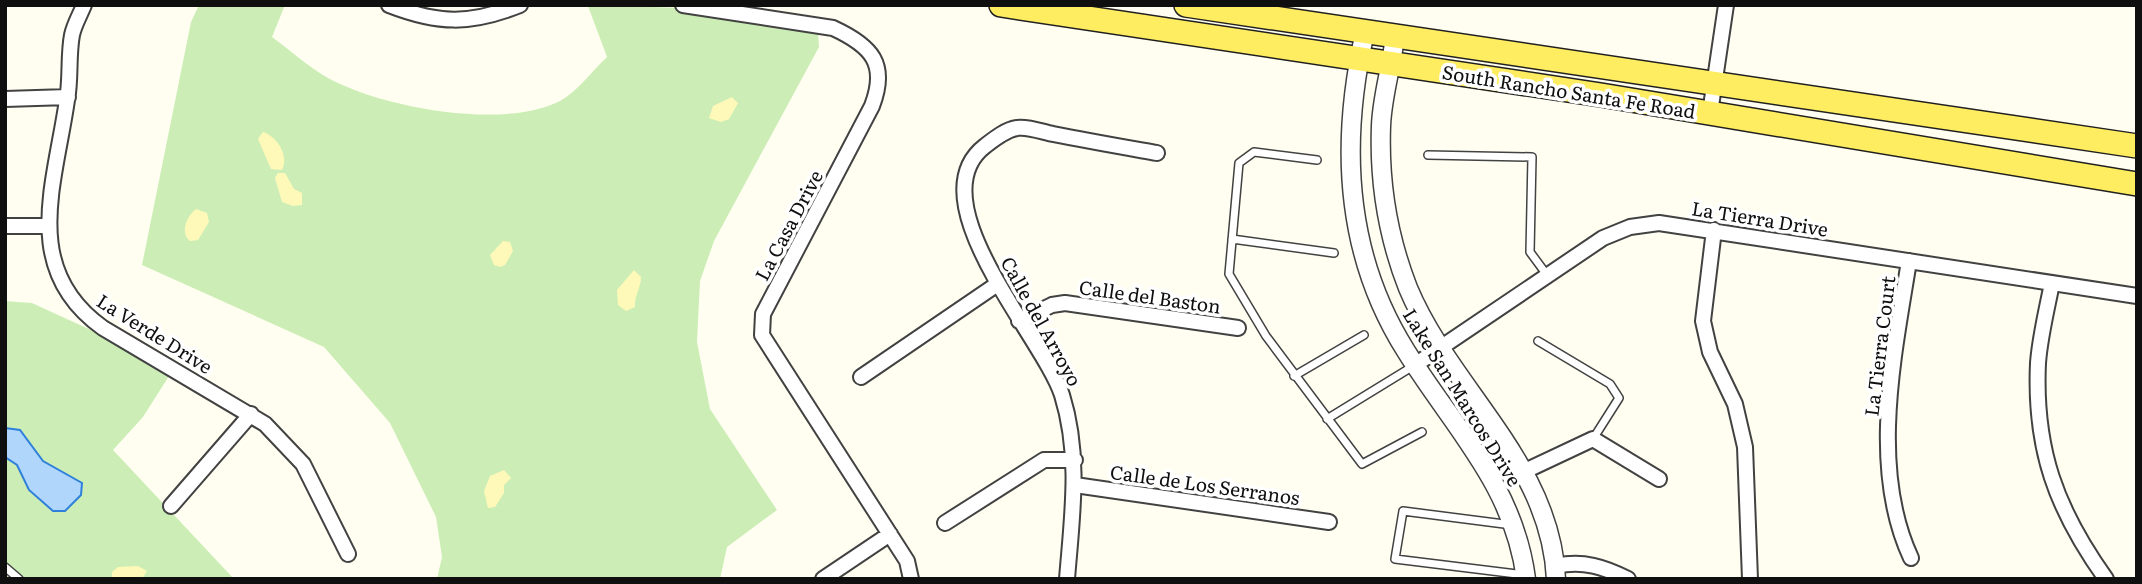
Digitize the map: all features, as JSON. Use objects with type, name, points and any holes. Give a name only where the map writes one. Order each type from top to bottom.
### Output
[{"type":"main road","name":"South Rancho Santa Fe Road","points":[[1001,5],[1710,113],[2137,184]]},
{"type":"main road","name":"South Rancho Santa Fe Road","points":[[1186,5],[2137,146]]},
{"type":"street","points":[[5,99],[68,97],[72,34],[84,5]]},
{"type":"street","points":[[389,5],[419,16],[444,21],[468,20],[520,5]]},
{"type":"street","name":"La Casa Drive","points":[[683,5],[834,28],[852,36],[868,49],[878,67],[880,86],[872,106],[763,314],[762,335],[907,561],[911,579]]},
{"type":"street","points":[[1710,113],[1727,5]]},
{"type":"street","name":"Lake San Marcos Drive","points":[[1365,32],[1354,82],[1348,154],[1357,231],[1382,306],[1415,365],[1494,478],[1514,526],[1526,577]]},
{"type":"street","name":"Lake San Marcos Drive","points":[[1395,36],[1381,125],[1386,207],[1393,245],[1409,290],[1441,348],[1525,471],[1548,530],[1556,572]]},
{"type":"street","name":"La Verde Drive","points":[[68,97],[47,226],[50,254],[61,283],[88,317],[265,424],[303,464],[348,554]]},
{"type":"street","name":"Calle del Arroyo","points":[[1067,579],[1075,460],[1061,391],[1045,360],[996,285],[967,214],[964,180],[973,155],[996,137],[1018,128],[1157,153]]},
{"type":"street","name":"La Tierra Drive","points":[[1415,365],[1603,238],[1630,227],[1659,223],[2137,296]]},
{"type":"street","points":[[5,226],[47,226]]},
{"type":"street","points":[[1714,230],[1703,321],[1710,352],[1735,404],[1745,447],[1751,579]]},
{"type":"street","name":"La Tierra Court","points":[[1909,261],[1891,375],[1888,424],[1896,526],[1911,558]]},
{"type":"street","points":[[2052,283],[2038,361],[2039,433],[2058,501],[2106,579]]},
{"type":"street","points":[[861,377],[996,285]]},
{"type":"street","name":"Calle del Baston","points":[[1020,321],[1052,305],[1065,303],[1238,328]]},
{"type":"street","points":[[171,506],[250,414]]},
{"type":"street","points":[[1525,471],[1593,439],[1659,479]]},
{"type":"street","points":[[945,523],[1044,460],[1075,460]]},
{"type":"street","name":"Calle de Los Serranos","points":[[1075,485],[1329,522]]},
{"type":"street","points":[[823,579],[890,534]]},
{"type":"street","points":[[1556,572],[1575,562],[1606,568],[1628,579]]},
{"type":"lane","points":[[1317,160],[1254,152],[1239,163],[1229,274],[1294,376],[1362,464],[1422,432]]},
{"type":"lane","points":[[1428,155],[1532,157],[1530,252],[1548,276]]},
{"type":"lane","points":[[1232,240],[1334,253]]},
{"type":"lane","points":[[1294,376],[1364,335]]},
{"type":"lane","points":[[1538,341],[1610,384],[1619,398],[1593,439]]},
{"type":"lane","points":[[1327,419],[1415,365]]},
{"type":"lane","points":[[1514,526],[1403,511],[1395,559],[1526,577]]},
{"type":"lane","points":[[5,567],[19,579]]},
{"type":"green space","points":[[199,5],[285,5],[272,37],[328,78],[351,89],[411,106],[476,114],[508,114],[536,110],[560,101],[579,87],[607,57],[588,6],[592,5],[683,8],[818,33],[819,47],[714,241],[700,281],[697,342],[710,409],[777,510],[727,547],[720,579],[437,579],[442,557],[436,517],[390,423],[324,347],[142,265],[191,22]]},
{"type":"green space","points":[[5,301],[32,303],[126,346],[169,376],[143,417],[113,450],[234,579],[5,579]]},
{"type":"sand","points":[[732,97],[738,103],[729,119],[721,122],[709,118],[713,106]]},
{"type":"sand","points":[[263,132],[273,138],[281,148],[284,159],[282,170],[271,169],[258,139]]},
{"type":"sand","points":[[278,173],[285,173],[294,189],[302,193],[302,205],[293,206],[282,202],[275,178]]},
{"type":"sand","points":[[196,209],[207,213],[209,222],[198,240],[190,241],[185,229],[189,216]]},
{"type":"sand","points":[[503,241],[510,242],[513,251],[505,265],[500,267],[494,265],[490,255]]},
{"type":"sand","points":[[634,270],[641,277],[641,281],[635,307],[626,311],[618,305],[617,290]]},
{"type":"sand","points":[[504,470],[511,478],[504,485],[504,493],[495,507],[488,508],[484,491],[490,476]]},
{"type":"sand","points":[[138,566],[147,571],[142,579],[112,579],[112,572],[118,567]]},
{"type":"water","points":[[5,428],[20,430],[43,461],[82,483],[81,495],[65,511],[53,511],[29,490],[17,465],[5,457]]}]
